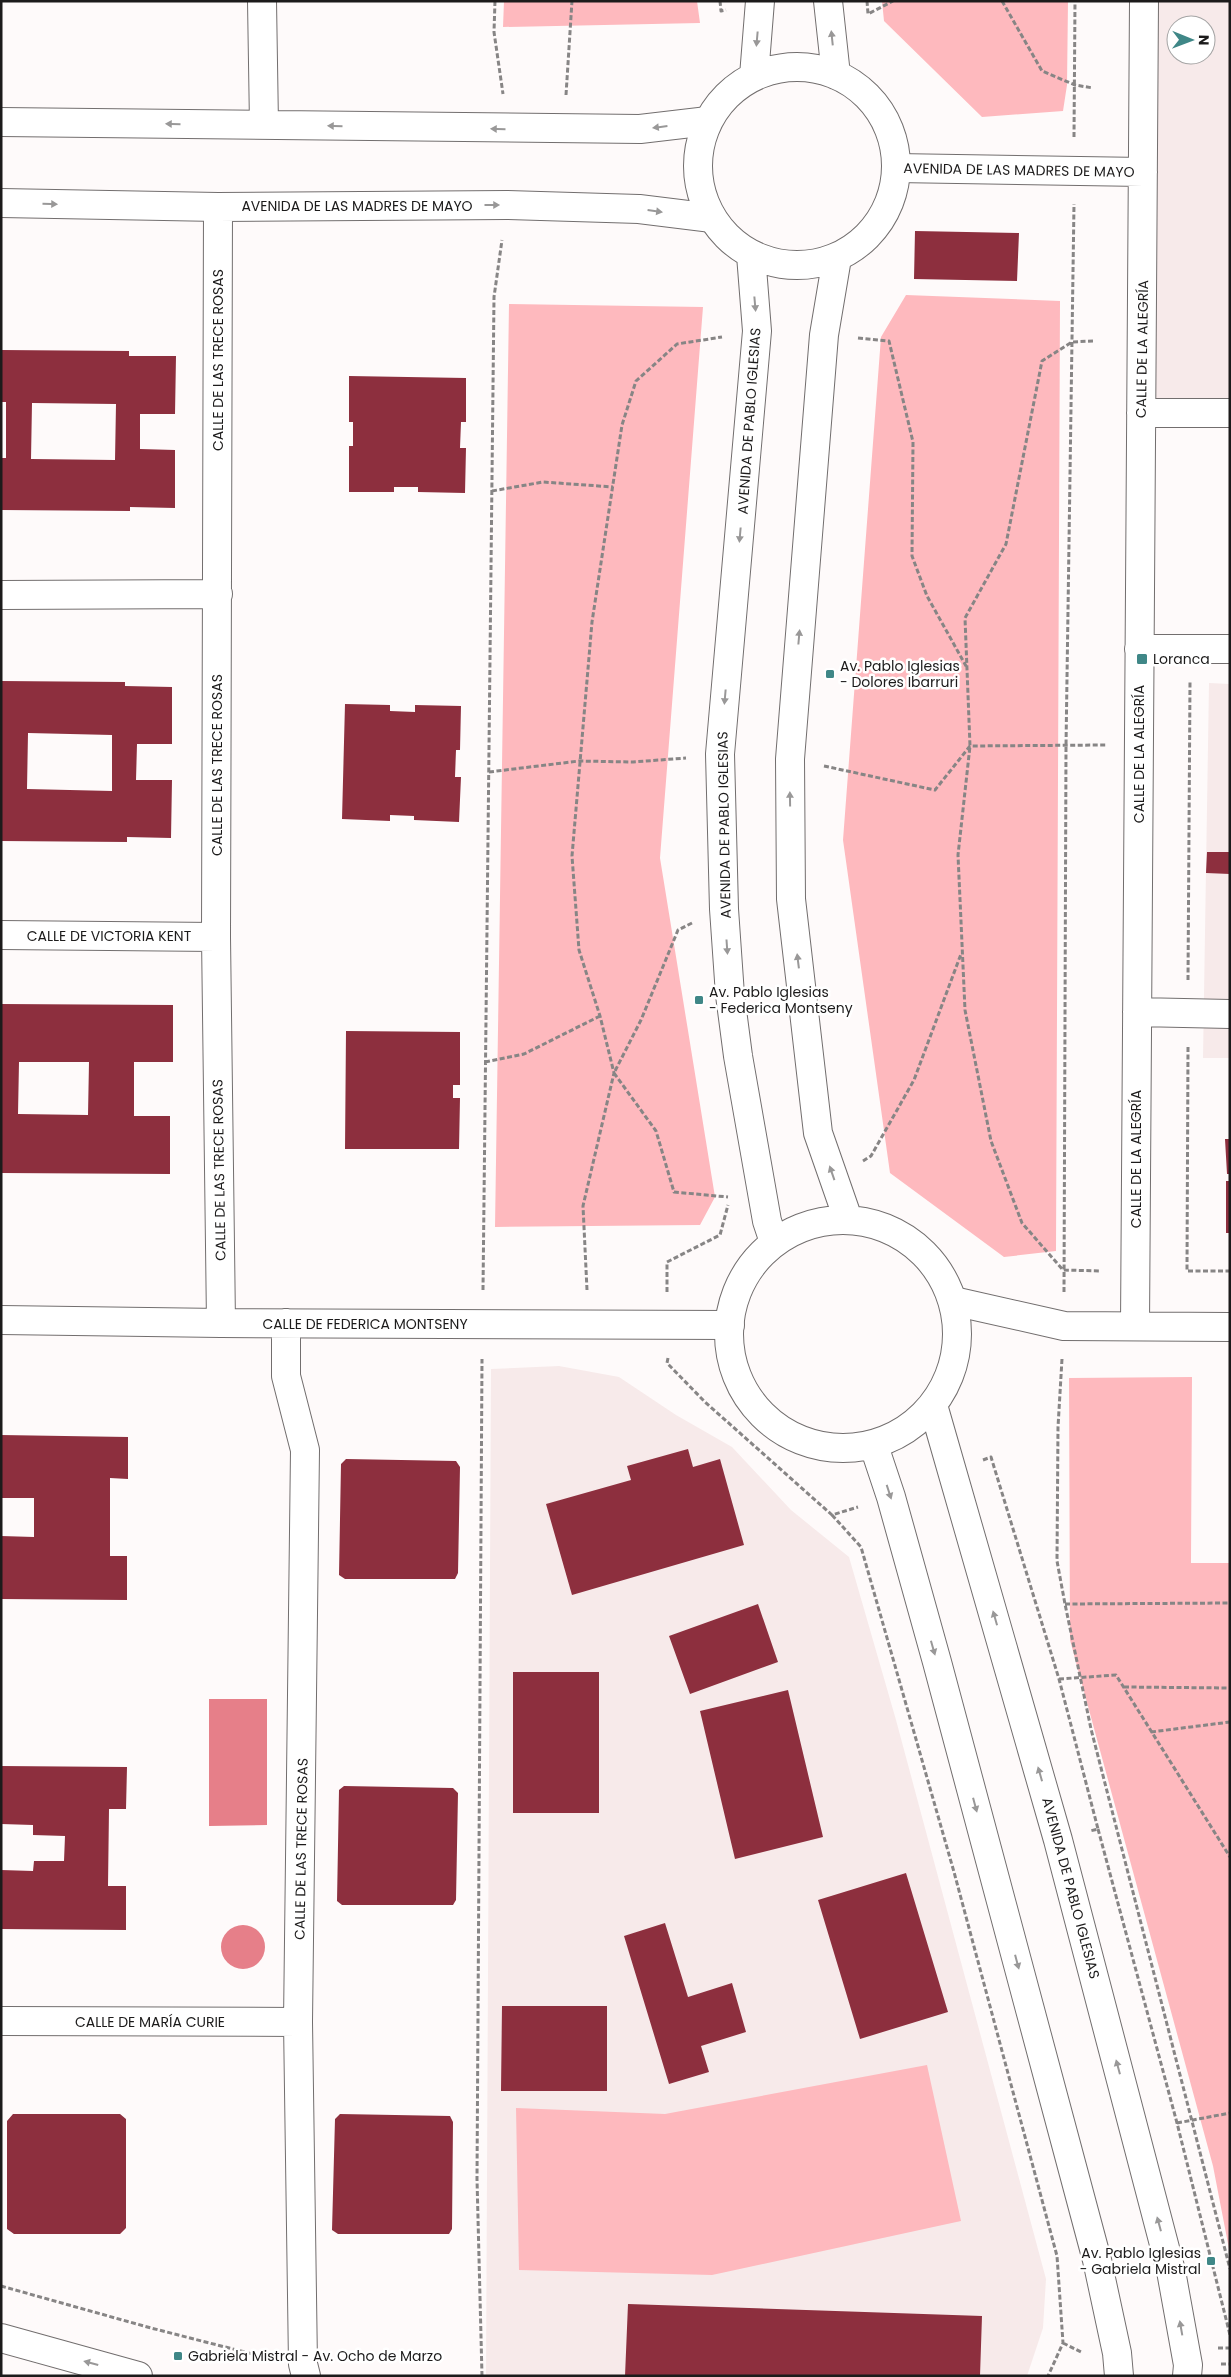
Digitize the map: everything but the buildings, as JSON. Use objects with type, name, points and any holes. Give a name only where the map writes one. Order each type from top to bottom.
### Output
[{"type":"street","points":[[262,1],[264,125]]},
{"type":"street","points":[[754,76],[760,1]]},
{"type":"street","points":[[828,1],[836,75]]},
{"type":"street","name":"CALLE DE LA ALEGRÍA","points":[[1135,1326],[1144,1]]},
{"type":"street","points":[[781,68],[807,68],[836,75],[860,90],[879,110],[890,134],[896,168],[893,197],[880,221],[862,242],[837,258],[810,265],[776,264],[751,255],[729,240],[712,218],[699,184],[700,148],[708,121],[720,103],[754,76],[781,68]]},
{"type":"street","points":[[1,122],[640,129],[708,121]]},
{"type":"street","name":"AVENIDA DE LAS MADRES DE MAYO","points":[[896,168],[1143,172]]},
{"type":"street","name":"AVENIDA DE LAS MADRES DE MAYO","points":[[1,203],[218,207],[507,205],[639,208],[712,218]]},
{"type":"street","name":"CALLE DE LAS TRECE ROSAS","points":[[218,207],[216,937],[221,1323]]},
{"type":"street","name":"AVENIDA DE PABLO IGLESIAS","points":[[751,255],[757,331],[720,754],[724,909],[730,995],[738,1056],[768,1221],[774,1242]]},
{"type":"street","points":[[837,258],[824,335],[790,759],[791,899],[818,1133],[848,1219]]},
{"type":"street","points":[[1141,413],[1230,413]]},
{"type":"street","points":[[1,595],[218,594]]},
{"type":"street","points":[[1139,649],[1230,649]]},
{"type":"street","name":"CALLE DE VICTORIA KENT","points":[[1,936],[216,937]]},
{"type":"street","points":[[1137,1012],[1230,1014]]},
{"type":"street","points":[[848,1219],[860,1220],[908,1239],[935,1265],[954,1301],[958,1341],[948,1380],[933,1405],[895,1437],[874,1446],[841,1450],[803,1443],[773,1426],[746,1396],[728,1342],[732,1302],[746,1271],[774,1242],[825,1220],[848,1219]]},
{"type":"street","points":[[954,1301],[1064,1326],[1230,1327]]},
{"type":"street","name":"CALLE DE FEDERICA MONTSENY","points":[[1,1320],[730,1325]]},
{"type":"street","name":"CALLE DE LAS TRECE ROSAS","points":[[286,1323],[286,1376],[305,1450],[298,2022],[304,2370]]},
{"type":"street","name":"AVENIDA DE PABLO IGLESIAS","points":[[933,1405],[1058,1840],[1151,2194],[1171,2271],[1188,2365],[1187,2376]]},
{"type":"street","points":[[874,1446],[891,1496],[1095,2251],[1117,2353],[1119,2376]]},
{"type":"street","name":"CALLE DE MARÍA CURIE","points":[[1,2021],[298,2022]]},
{"type":"street","points":[[1,2338],[138,2376]]},
{"type":"path","points":[[495,1],[494,32],[509,129]]},
{"type":"path","points":[[564,129],[572,1]]},
{"type":"path","points":[[867,1],[868,14],[893,1]]},
{"type":"path","points":[[1002,1],[1042,71],[1075,85],[1093,88]]},
{"type":"path","points":[[1075,1],[1066,756],[1064,1326],[1058,1427],[1057,1561],[1091,1728],[1230,2270]]},
{"type":"path","points":[[482,2376],[477,2169],[485,1062],[494,297],[507,205]]},
{"type":"path","points":[[588,1323],[583,1206],[614,1074],[600,1016],[579,950],[572,856],[592,622],[622,426],[636,382],[677,344],[757,331]]},
{"type":"path","points":[[824,335],[889,341],[913,442],[912,556],[927,596],[966,666]]},
{"type":"path","points":[[1093,341],[1072,342],[1042,361],[1006,544],[965,618],[970,746],[958,855],[965,1010],[991,1141],[1022,1223],[1063,1270],[1135,1271]]},
{"type":"path","points":[[492,490],[543,482],[613,487]]},
{"type":"path","points":[[485,1062],[524,1054],[600,1016]]},
{"type":"path","points":[[832,1515],[861,1547],[952,1864],[1058,2256],[1063,2343],[1048,2376]]},
{"type":"path","points":[[1065,1604],[1230,1603]]},
{"type":"path","points":[[1059,1679],[1116,1675],[1230,1857]]},
{"type":"path","points":[[1123,1687],[1230,1688]]},
{"type":"path","points":[[1151,1732],[1230,1722]]},
{"type":"path","points":[[1098,1829],[1177,2123],[1230,2335]]},
{"type":"path","points":[[1177,2123],[1230,2113]]},
{"type":"path","points":[[1,2286],[268,2358],[304,2370]]},
{"type":"shaded area","points":[[504,1],[697,1],[700,23],[503,27]]},
{"type":"shaded area","points":[[882,1],[1068,1],[1067,85],[1063,111],[982,117],[884,21]]},
{"type":"shaded area","points":[[1144,1],[1230,1],[1230,413],[1141,413]]},
{"type":"shaded area","points":[[906,295],[1060,301],[1056,1251],[1004,1257],[890,1173],[843,840],[881,337]]},
{"type":"shaded area","points":[[509,304],[703,307],[660,858],[715,1197],[700,1225],[495,1227]]},
{"type":"shaded area","points":[[1209,683],[1230,684],[1230,1058],[1203,1058]]},
{"type":"shaded area","points":[[559,1366],[619,1377],[676,1415],[732,1447],[791,1510],[849,1557],[896,1720],[1046,2279],[1043,2328],[1027,2376],[486,2376],[491,1369]]},
{"type":"shaded area","points":[[1192,1377],[1191,1563],[1230,1563],[1230,2254],[1213,2166],[1070,1640],[1069,1378]]},
{"type":"shaded area","points":[[209,1699],[267,1699],[267,1825],[209,1826]]},
{"type":"shaded area","points":[[243,1925],[255,1929],[261,1935],[265,1947],[261,1959],[255,1965],[243,1969],[231,1965],[225,1959],[221,1947],[225,1935],[231,1929]]},
{"type":"shaded area","points":[[927,2065],[961,2221],[712,2275],[519,2270],[516,2108],[665,2114]]},
{"type":"place","name":"Loranca","points":[[1142,659]]},
{"type":"place","name":"Av. Pablo Iglesias - Dolores Ibarruri","points":[[830,674]]},
{"type":"place","name":"Av. Pablo Iglesias - Federica Montseny","points":[[699,1000]]},
{"type":"place","name":"Av. Pablo Iglesias - Gabriela Mistral","points":[[1211,2261]]},
{"type":"place","name":"Gabriela Mistral - Av. Ocho de Marzo","points":[[178,2356]]}]
